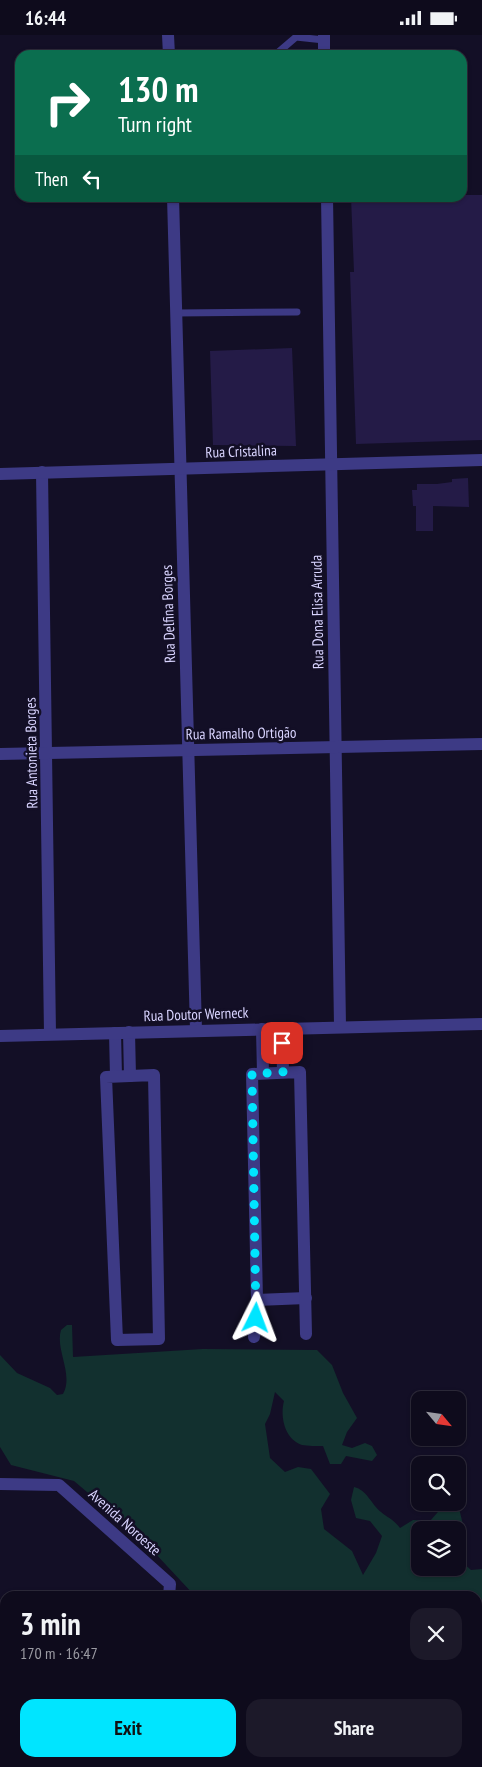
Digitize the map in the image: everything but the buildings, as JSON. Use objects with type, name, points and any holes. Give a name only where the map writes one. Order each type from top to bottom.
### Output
[{"type":"street","points":[[168,35],[169,50]]},
{"type":"street","points":[[324,37],[324,50]]},
{"type":"street","name":"Rua Delfina Borges","points":[[173,202],[196,1030]]},
{"type":"street","name":"Rua Dona Elisa Arruda","points":[[327,202],[340,1027]]},
{"type":"street","name":"Rua Cristalina","points":[[0,474],[482,460]]},
{"type":"street","name":"Rua Antonieta Borges","points":[[42,472],[50,1034]]},
{"type":"street","name":"Rua Ramalho Ortigão","points":[[0,754],[482,744]]},
{"type":"street","name":"Rua Doutor Werneck","points":[[0,1036],[482,1024]]},
{"type":"street","points":[[282,1028],[283,1072]]},
{"type":"street","points":[[262,1029],[263,1073]]},
{"type":"street","points":[[129,1032],[130,1076]]},
{"type":"street","points":[[115,1033],[116,1076]]},
{"type":"street","points":[[254,1337],[257,1300],[252,1074],[263,1073],[300,1072],[306,1334]]},
{"type":"street","points":[[154,1075],[160,1339],[117,1340],[106,1077],[116,1076],[154,1075]]},
{"type":"street","points":[[257,1300],[306,1298]]},
{"type":"street","name":"Avenida Noroeste","points":[[0,1484],[59,1485],[170,1590]]},
{"type":"lane","points":[[281,50],[296,37],[324,37]]},
{"type":"lane","points":[[176,313],[297,311]]},
{"type":"green space","points":[[67,1325],[72,1325],[73,1357],[203,1349],[317,1350],[332,1365],[343,1393],[357,1418],[347,1432],[342,1445],[352,1448],[365,1443],[372,1446],[377,1455],[372,1461],[346,1456],[341,1464],[330,1464],[323,1446],[302,1445],[291,1438],[283,1420],[284,1401],[275,1392],[270,1414],[265,1424],[270,1458],[285,1472],[298,1467],[311,1469],[330,1494],[321,1509],[324,1529],[352,1551],[363,1575],[376,1553],[382,1536],[370,1521],[356,1518],[351,1500],[354,1487],[366,1494],[378,1509],[400,1528],[411,1521],[411,1576],[466,1576],[466,1566],[471,1570],[482,1569],[482,1591],[190,1591],[139,1536],[74,1481],[11,1465],[0,1447],[0,1355],[17,1373],[50,1388],[57,1395],[63,1394],[66,1386],[66,1370],[60,1346],[61,1330]]},
{"type":"green space","points":[[439,1511],[460,1511],[462,1521],[430,1521]]},
{"type":"route","points":[[256,1318],[252,1074],[283,1072],[282,1043]]}]
